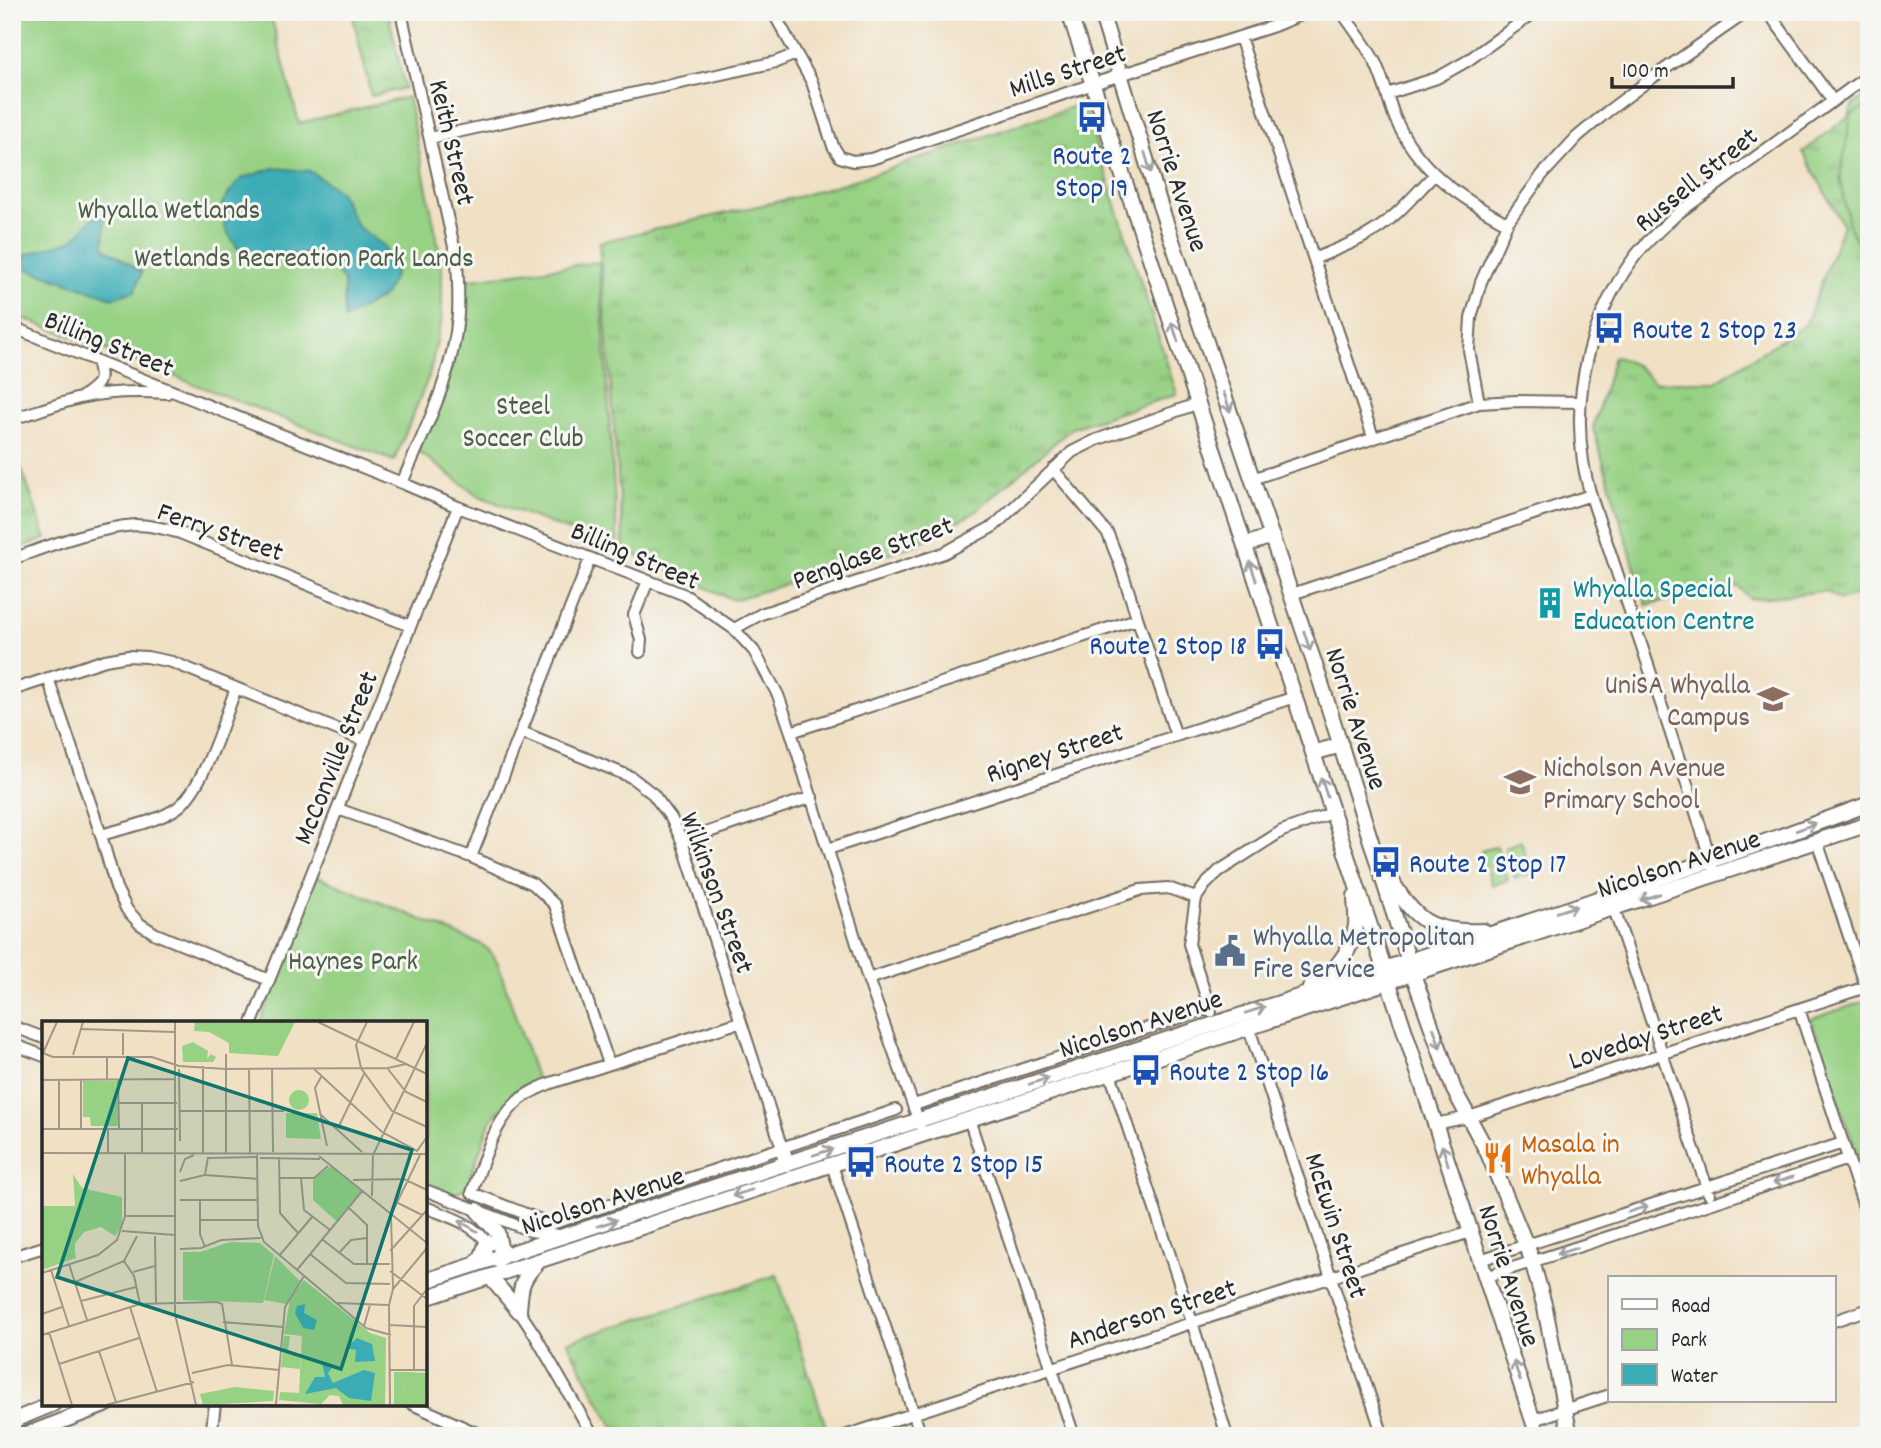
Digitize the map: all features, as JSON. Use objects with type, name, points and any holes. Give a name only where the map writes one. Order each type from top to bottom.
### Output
[{"type":"main road","name":"Norrie Avenue","points":[[1069,12],[1538,1436]]},
{"type":"main road","name":"Norrie Avenue","points":[[1101,12],[1160,205],[1292,594],[1454,1090],[1488,1153],[1532,1262],[1545,1308],[1570,1436]]},
{"type":"main road","points":[[1190,374],[1214,366]]},
{"type":"main road","points":[[1245,545],[1272,536]]},
{"type":"main road","points":[[1313,753],[1341,745]]},
{"type":"main road","name":"Nicolson Avenue","points":[[427,1297],[556,1254],[709,1197],[787,1164],[921,1127],[1217,1030],[1249,1028],[1387,975],[1614,909],[1869,804]]},
{"type":"main road","name":"Nicolson Avenue","points":[[1412,967],[1502,929],[1869,824]]},
{"type":"main road","points":[[1375,851],[1405,904],[1422,920],[1445,929],[1502,929]]},
{"type":"main road","points":[[1294,998],[1318,983],[1346,953],[1356,925],[1355,897],[1349,864]]},
{"type":"main road","name":"Nicolson Avenue","points":[[427,1280],[568,1236],[832,1165],[921,1127],[969,1119],[1110,1073],[1294,998],[1387,975]]},
{"type":"main road","points":[[782,1148],[787,1164]]},
{"type":"main road","points":[[477,1210],[498,1232],[502,1256]]},
{"type":"main road","points":[[474,1266],[482,1256],[487,1242]]},
{"type":"main road","points":[[502,1256],[517,1261],[556,1254]]},
{"type":"main road","points":[[472,1282],[502,1256]]},
{"type":"main road","points":[[519,1311],[521,1286],[526,1274],[541,1259]]},
{"type":"main road","points":[[490,1277],[519,1311]]},
{"type":"main road","points":[[12,1415],[50,1406]]},
{"type":"main road","points":[[12,1421],[50,1406]]},
{"type":"main road","points":[[23,1436],[37,1432],[83,1408]]},
{"type":"street","name":"Keith Street","points":[[401,12],[457,260],[458,316],[452,354],[442,386],[402,483]]},
{"type":"street","points":[[430,138],[776,62],[796,54],[773,12]]},
{"type":"street","name":"Mills Street","points":[[796,54],[812,82],[833,146],[840,158],[853,161],[871,159],[1308,12]]},
{"type":"street","points":[[1342,12],[1376,64],[1395,118],[1406,140],[1434,175],[1474,206],[1507,223]]},
{"type":"street","points":[[1387,94],[1437,78],[1467,61],[1535,12]]},
{"type":"street","points":[[1479,403],[1469,350],[1471,318],[1481,282],[1507,223],[1542,175],[1577,137],[1652,78],[1747,12]]},
{"type":"street","points":[[1768,12],[1833,101]]},
{"type":"street","points":[[1240,37],[1373,437]]},
{"type":"street","name":"Russell Street","points":[[1713,868],[1591,495],[1583,460],[1580,402],[1587,359],[1592,339],[1612,293],[1633,259],[1656,233],[1677,214],[1869,75]]},
{"type":"street","points":[[1314,258],[1371,233],[1390,219],[1434,175]]},
{"type":"street","name":"Billing Street","points":[[12,327],[685,596],[734,629],[754,651],[778,695],[869,979],[921,1127]]},
{"type":"street","points":[[81,397],[98,386],[101,376],[96,361]]},
{"type":"street","points":[[12,419],[81,397],[140,391],[179,394]]},
{"type":"street","points":[[1252,479],[1479,403],[1580,402]]},
{"type":"street","name":"Penglase Street","points":[[734,629],[761,614],[944,553],[971,540],[994,526],[1072,452],[1096,440],[1199,403]]},
{"type":"street","points":[[1053,469],[1108,534],[1176,736]]},
{"type":"street","points":[[1292,594],[1591,495]]},
{"type":"street","name":"McConville Street","points":[[253,1021],[457,507]]},
{"type":"street","name":"Ferry Street","points":[[12,559],[105,530],[138,525],[162,528],[410,626]]},
{"type":"street","points":[[471,857],[590,559]]},
{"type":"street","points":[[640,652],[641,640],[634,615],[648,581]]},
{"type":"street","points":[[791,732],[1137,619]]},
{"type":"street","points":[[12,690],[105,660],[128,656],[172,662],[365,741]]},
{"type":"street","points":[[48,678],[116,888],[127,910],[140,924],[156,934],[269,980]]},
{"type":"street","points":[[101,835],[164,815],[190,796],[201,777],[236,688]]},
{"type":"street","name":"Rigney Street","points":[[828,849],[1295,697]]},
{"type":"street","name":"Wilkinson Street","points":[[522,732],[631,777],[653,793],[671,818],[682,841],[782,1148]]},
{"type":"street","points":[[682,841],[812,797]]},
{"type":"street","points":[[338,809],[471,857],[533,884],[555,905],[609,1065]]},
{"type":"street","points":[[1217,1030],[1189,944],[1196,898],[1219,871],[1282,831],[1332,813]]},
{"type":"street","points":[[1817,841],[1868,986]]},
{"type":"street","points":[[869,979],[1140,890],[1168,888],[1196,898]]},
{"type":"street","points":[[1614,909],[1712,1203]]},
{"type":"street","name":"Loveday Street","points":[[1435,1124],[1469,1117],[1868,986]]},
{"type":"street","name":"Nicolson Avenue","points":[[914,1105],[1209,1007]]},
{"type":"street","points":[[1799,1009],[1869,1222]]},
{"type":"street","points":[[477,1210],[472,1193],[486,1154],[503,1118],[516,1103],[551,1083],[740,1022]]},
{"type":"street","points":[[12,1026],[42,1037]]},
{"type":"street","name":"McEwin Street","points":[[1249,1028],[1383,1436]]},
{"type":"street","points":[[12,1044],[42,1055]]},
{"type":"street","points":[[1110,1073],[1227,1436]]},
{"type":"street","name":"Nicolson Avenue","points":[[472,1193],[551,1224],[897,1110]]},
{"type":"street","points":[[969,1119],[1074,1436]]},
{"type":"street","points":[[1480,1260],[1843,1143]]},
{"type":"street","points":[[1485,1277],[1848,1158]]},
{"type":"street","points":[[832,1165],[921,1436]]},
{"type":"street","points":[[427,1190],[531,1231],[551,1236],[568,1236]]},
{"type":"street","points":[[455,1202],[472,1193]]},
{"type":"street","points":[[427,1208],[465,1223],[480,1233],[502,1256]]},
{"type":"street","name":"Anderson Street","points":[[845,1436],[1470,1232]]},
{"type":"street","points":[[12,1257],[42,1248]]},
{"type":"street","points":[[1836,1320],[1869,1310]]},
{"type":"street","points":[[519,1311],[536,1335],[593,1436]]},
{"type":"street","points":[[1533,1420],[1608,1396]]},
{"type":"street","points":[[211,1436],[215,1406]]},
{"type":"street","points":[[416,1406],[483,1436]]},
{"type":"green space","name":"Whyalla Wetlands","points":[[12,12],[270,12],[299,123],[408,97],[442,263],[442,319],[429,376],[394,461],[12,314]]},
{"type":"green space","points":[[352,12],[388,12],[405,88],[371,96]]},
{"type":"green space","points":[[1869,94],[1869,591],[1840,600],[1826,591],[1750,599],[1738,586],[1646,605],[1593,428],[1614,356],[1636,365],[1654,382],[1715,382],[1806,324],[1843,225],[1803,152],[1849,116],[1853,105]]},
{"type":"green space","points":[[1083,103],[1177,394],[1072,428],[972,514],[913,546],[733,600],[624,550],[599,242],[797,197],[880,172]]},
{"type":"green space","points":[[1869,104],[1869,267],[1849,225],[1840,177],[1851,116]]},
{"type":"green space","name":"Steel Soccer Club","points":[[599,262],[618,550],[479,496],[416,450],[453,364],[458,281]]},
{"type":"green space","points":[[19,461],[46,539],[12,550],[12,464]]},
{"type":"green space","points":[[1521,841],[1532,873],[1515,878],[1505,847]]},
{"type":"green space","points":[[1497,846],[1508,880],[1492,885],[1481,851]]},
{"type":"green space","name":"Haynes Park","points":[[316,876],[481,944],[489,950],[497,961],[537,1081],[498,1112],[489,1125],[467,1186],[454,1195],[427,1184],[427,1021],[261,1021]]},
{"type":"green space","points":[[1869,1000],[1869,1190],[1811,1019]]},
{"type":"green space","points":[[777,1275],[827,1430],[809,1436],[618,1436],[567,1342]]},
{"type":"water","points":[[273,168],[310,171],[340,192],[357,226],[384,246],[395,274],[385,295],[344,319],[344,281],[329,263],[303,254],[260,259],[239,250],[225,229],[222,203],[240,179]]},
{"type":"water","points":[[94,217],[105,218],[104,247],[142,272],[135,291],[113,298],[27,269],[25,255],[73,240]]},
{"type":"place","name":"Route 2 Stop 19","points":[[1092,117]]},
{"type":"place","name":"Route 2 Stop 23","points":[[1609,328]]},
{"type":"place","name":"Whyalla Special Education Centre","points":[[1550,603]]},
{"type":"place","name":"Route 2 Stop 18","points":[[1270,644]]},
{"type":"place","name":"UniSA Whyalla Campus","points":[[1773,699]]},
{"type":"place","name":"Nicholson Avenue Primary School","points":[[1520,782]]},
{"type":"place","name":"Route 2 Stop 17","points":[[1386,862]]},
{"type":"place","name":"Whyalla Metropolitan Fire Service","points":[[1230,951]]},
{"type":"place","name":"Route 2 Stop 16","points":[[1146,1070]]},
{"type":"place","name":"Masala in Whyalla","points":[[1498,1158]]},
{"type":"place","name":"Route 2 Stop 15","points":[[861,1162]]},
{"type":"park label","name":"Wetlands Recreation Park Lands","points":[[304,256]]}]
